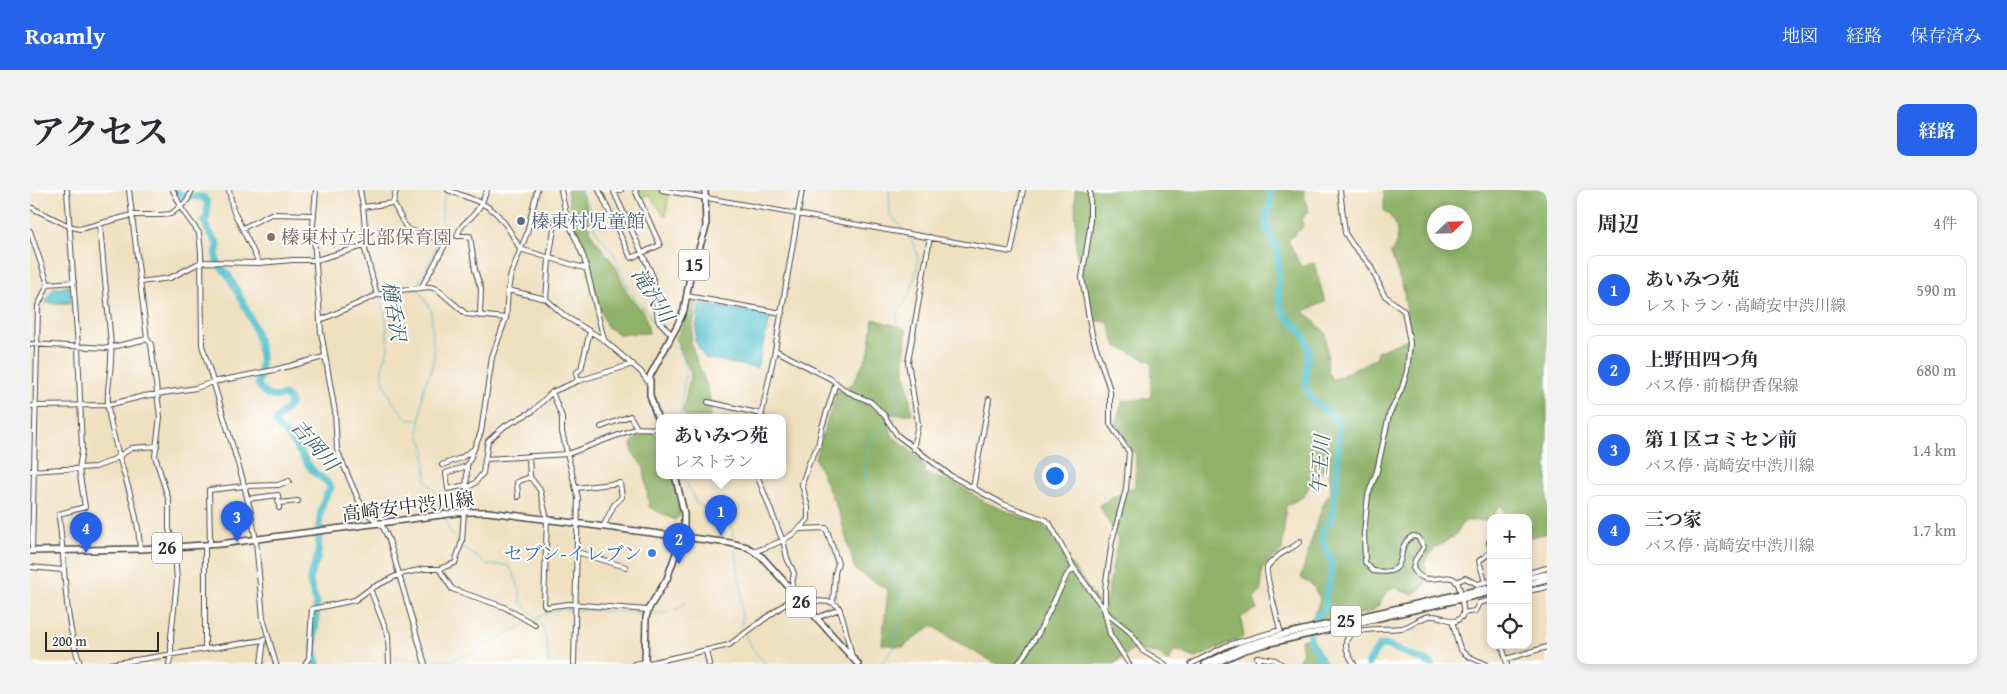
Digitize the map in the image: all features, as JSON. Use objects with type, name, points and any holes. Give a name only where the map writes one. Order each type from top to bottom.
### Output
[{"type":"main road","name":"15","points":[[649,383],[652,369],[681,318],[690,277],[706,227],[705,190]]},
{"type":"main road","points":[[649,383],[650,395],[656,414]]},
{"type":"main road","points":[[645,663],[644,624],[648,610],[668,579],[683,536],[684,513],[676,479]]},
{"type":"main road","name":"高崎安中渋川線","points":[[31,551],[174,548],[256,541],[465,512],[488,512],[603,528],[683,536],[741,545],[756,552],[858,664]]},
{"type":"main road","points":[[1532,577],[1547,574]]},
{"type":"main road","points":[[1532,583],[1547,580]]},
{"type":"main road","name":"25","points":[[1214,664],[1242,651],[1262,645],[1461,596],[1487,587]]},
{"type":"main road","name":"25","points":[[1205,664],[1231,651],[1260,641],[1461,596],[1487,593]]},
{"type":"street","points":[[67,190],[68,226],[78,347],[82,450],[79,469],[85,507],[60,514],[64,550],[63,570],[74,646],[80,664]]},
{"type":"street","points":[[129,190],[147,339],[151,344],[160,417],[155,456],[167,491],[169,529],[174,548],[177,581],[169,664]]},
{"type":"street","points":[[173,190],[198,233],[201,262],[202,345],[244,486],[256,541],[263,618],[276,664]]},
{"type":"street","points":[[229,190],[233,210],[259,264]]},
{"type":"street","points":[[316,190],[314,215],[320,320],[324,357],[334,403],[337,450],[358,499],[368,514],[383,528],[389,540],[425,664]]},
{"type":"street","points":[[360,190],[366,237],[364,246],[377,295]]},
{"type":"street","points":[[396,190],[392,203],[407,229],[444,240],[444,247],[421,288]]},
{"type":"street","points":[[448,190],[482,203],[494,210],[507,225],[520,249],[587,270]]},
{"type":"street","points":[[480,316],[481,289],[475,270],[470,236],[457,236],[461,226],[474,214],[482,203],[487,190]]},
{"type":"street","points":[[305,664],[309,658],[312,609],[355,600],[370,589],[400,574],[424,568],[439,569],[454,563],[460,551],[465,512],[467,466],[481,432],[492,357],[506,318],[508,290],[520,249],[527,233],[537,190]]},
{"type":"street","points":[[562,190],[567,219],[587,270],[589,284],[601,320],[604,340]]},
{"type":"street","points":[[599,190],[630,258],[660,244],[635,190]]},
{"type":"street","points":[[621,190],[614,192],[655,284],[658,320],[672,336]]},
{"type":"street","points":[[662,190],[706,196],[798,215],[1011,252],[1023,190]]},
{"type":"street","points":[[762,414],[782,313],[802,190]]},
{"type":"street","points":[[1090,190],[1090,228],[1082,278],[1092,335],[1110,390],[1110,424],[1129,452],[1126,489],[1112,541],[1104,609],[1110,634],[1130,664]]},
{"type":"street","points":[[1340,190],[1345,233],[1370,264],[1384,295],[1404,311],[1410,343],[1406,375],[1389,415],[1377,471],[1368,495],[1364,539],[1365,562],[1373,571],[1387,573],[1393,570],[1398,566],[1406,541],[1416,536],[1421,540],[1424,547],[1415,560],[1413,568],[1428,580],[1450,578],[1456,582],[1461,596],[1463,613],[1459,619],[1452,621],[1437,616],[1430,616],[1402,628],[1357,631],[1348,638],[1346,645],[1347,652],[1354,664]]},
{"type":"street","points":[[30,207],[68,226],[80,229],[132,215],[170,214],[181,206],[192,191]]},
{"type":"street","points":[[363,207],[392,203]]},
{"type":"street","points":[[532,212],[567,219]]},
{"type":"street","points":[[243,228],[271,214],[314,215]]},
{"type":"street","points":[[546,299],[549,259],[556,217]]},
{"type":"street","points":[[100,224],[111,348],[108,405],[114,440],[135,510],[140,549]]},
{"type":"street","points":[[30,231],[48,284],[38,306],[31,551]]},
{"type":"street","points":[[913,449],[918,424],[908,362],[930,237]]},
{"type":"street","points":[[140,282],[170,278],[201,262],[259,264],[293,260],[316,260],[364,246]]},
{"type":"street","points":[[48,284],[74,282]]},
{"type":"street","points":[[320,320],[377,295],[400,290],[433,287],[466,314],[506,318]]},
{"type":"street","points":[[508,290],[546,299],[564,316],[604,340],[633,364],[649,383]]},
{"type":"street","points":[[686,296],[782,313]]},
{"type":"street","points":[[578,382],[576,373],[581,369],[590,331]]},
{"type":"street","points":[[30,344],[111,348],[147,339]]},
{"type":"street","points":[[775,350],[836,383],[846,391],[871,402],[884,415],[897,435],[913,449],[952,476],[1005,505],[1046,520],[1074,568],[1104,609],[1130,632],[1143,651],[1165,664]]},
{"type":"street","points":[[30,406],[108,405],[157,394],[196,388],[213,382],[274,370],[324,357]]},
{"type":"street","points":[[467,466],[446,473],[448,489],[475,483],[483,473],[488,442],[495,434],[515,420],[533,411],[552,392],[633,364]]},
{"type":"street","points":[[756,552],[783,541],[799,529],[809,516],[802,484],[809,463],[818,446],[836,383]]},
{"type":"street","points":[[552,392],[562,417],[562,432],[578,498],[574,664]]},
{"type":"street","points":[[973,488],[989,399]]},
{"type":"street","points":[[708,402],[754,414]]},
{"type":"street","points":[[602,427],[630,416],[637,428]]},
{"type":"street","points":[[485,458],[568,454],[637,428],[656,427]]},
{"type":"street","points":[[32,471],[95,467],[119,456],[126,450],[157,446]]},
{"type":"street","points":[[442,465],[461,458],[475,448]]},
{"type":"street","points":[[529,456],[530,477],[540,490],[547,519],[544,604],[546,607],[576,605],[648,610]]},
{"type":"street","points":[[518,497],[517,482],[530,477]]},
{"type":"street","points":[[759,479],[794,574],[791,590]]},
{"type":"street","points":[[205,649],[209,490],[278,485],[289,481]]},
{"type":"street","points":[[576,488],[620,483],[622,497],[614,504],[603,528]]},
{"type":"street","points":[[278,485],[279,506],[298,501]]},
{"type":"street","points":[[247,499],[278,495]]},
{"type":"street","points":[[799,529],[826,528],[838,563],[835,573],[833,603]]},
{"type":"street","points":[[1191,664],[1233,643],[1280,630],[1271,587],[1266,574],[1267,567],[1280,554],[1296,546],[1300,541]]},
{"type":"street","points":[[577,552],[626,567]]},
{"type":"street","points":[[1456,582],[1465,578],[1477,584],[1485,582],[1479,561],[1487,555]]},
{"type":"street","points":[[30,567],[63,570]]},
{"type":"street","points":[[1018,664],[1038,634],[1067,576],[1074,568]]},
{"type":"street","points":[[1532,572],[1547,568]]},
{"type":"street","points":[[439,569],[452,589],[504,607],[535,625]]},
{"type":"street","points":[[1532,590],[1547,587]]},
{"type":"street","points":[[370,589],[388,635],[389,664]]},
{"type":"street","points":[[634,664],[728,646],[798,598],[833,603],[838,606],[852,658]]},
{"type":"street","points":[[1463,613],[1475,611],[1479,603],[1487,601]]},
{"type":"street","points":[[816,618],[840,609]]},
{"type":"street","points":[[1452,621],[1463,653],[1486,664]]},
{"type":"street","points":[[110,664],[263,640],[267,637]]},
{"type":"street","points":[[261,664],[263,640]]},
{"type":"street","points":[[1503,649],[1506,662],[1547,647]]},
{"type":"street","points":[[706,651],[709,664]]},
{"type":"street","points":[[1259,664],[1258,657],[1274,660],[1281,664]]},
{"type":"green space","points":[[567,190],[580,190],[588,211],[591,234],[616,267],[627,293],[645,314],[649,333],[619,334],[607,327],[593,289],[585,251],[571,216]]},
{"type":"green space","points":[[636,190],[669,190],[666,215],[664,215],[649,195],[640,198]]},
{"type":"green space","points":[[1075,190],[1304,190],[1304,198],[1309,212],[1301,219],[1303,227],[1288,240],[1301,267],[1314,263],[1325,302],[1304,311],[1326,333],[1328,373],[1333,380],[1376,358],[1377,352],[1410,338],[1404,291],[1391,253],[1396,242],[1397,230],[1393,220],[1384,211],[1384,190],[1547,190],[1547,533],[1532,537],[1532,514],[1505,514],[1502,505],[1497,508],[1495,514],[1487,514],[1487,520],[1466,521],[1460,526],[1456,535],[1435,548],[1424,563],[1428,578],[1424,586],[1413,594],[1394,587],[1371,612],[1315,624],[1305,624],[1313,616],[1320,599],[1312,584],[1301,577],[1318,518],[1331,491],[1329,464],[1310,484],[1304,496],[1286,506],[1282,551],[1270,560],[1263,569],[1261,589],[1254,599],[1257,609],[1241,617],[1243,637],[1196,658],[1175,650],[1168,663],[1159,653],[1133,650],[1114,664],[997,664],[950,638],[932,625],[903,647],[882,644],[888,590],[855,570],[840,515],[815,458],[837,392],[853,383],[869,352],[873,319],[906,329],[904,363],[912,414],[887,414],[892,436],[923,461],[925,474],[955,483],[985,502],[1045,527],[1104,611],[1118,540],[1099,505],[1135,486],[1136,455],[1115,424],[1123,401],[1151,398],[1152,362],[1116,346],[1108,321],[1093,321],[1076,251]]},
{"type":"green space","points":[[697,300],[691,342],[708,389],[710,414],[685,414],[683,410],[691,374],[675,338],[692,305]]},
{"type":"green space","points":[[654,432],[656,434],[656,479],[673,479],[680,516],[675,520],[649,507],[644,468],[633,453],[631,444],[637,437]]},
{"type":"green space","points":[[1309,638],[1323,664],[1297,664],[1303,652],[1301,640]]},
{"type":"water","points":[[69,286],[71,302],[47,303],[46,300],[55,287]]},
{"type":"water","points":[[699,304],[771,315],[757,368],[705,358],[695,341]]},
{"type":"waterway","name":"吉岡川","points":[[176,190],[182,196],[203,197],[207,202],[207,217],[204,221],[218,244],[216,260],[228,275],[243,303],[259,342],[261,370],[258,384],[269,396],[284,395],[290,400],[290,405],[276,420],[277,425],[290,438],[314,472],[331,488],[326,495],[321,511],[318,555],[310,580],[316,603],[314,649],[317,664]]},
{"type":"waterway","name":"樋呑沢","points":[[364,190],[370,226],[368,248],[386,317],[388,350],[382,368],[384,382],[393,403],[409,420],[418,420]]},
{"type":"waterway","name":"滝沢川","points":[[580,190],[589,207],[595,230],[614,254],[629,291],[648,313],[655,328],[667,340]]},
{"type":"waterway","points":[[889,190],[890,215],[905,231]]},
{"type":"waterway","name":"午王川","points":[[1269,190],[1271,201],[1266,218],[1266,227],[1277,251],[1280,304],[1282,310],[1300,330],[1306,340],[1308,347],[1306,387],[1308,393],[1314,402],[1333,418],[1340,429],[1333,516],[1321,534],[1332,562],[1331,577],[1325,598],[1325,608],[1310,630],[1311,641],[1324,664]]},
{"type":"waterway","points":[[417,286],[433,255],[442,229],[442,208],[446,191]]},
{"type":"waterway","points":[[891,423],[896,416],[897,409],[897,315],[909,296],[918,260],[916,249],[909,236]]},
{"type":"waterway","points":[[419,290],[431,310],[434,355],[432,368],[423,390],[419,430],[425,449],[426,480],[440,497],[443,513]]},
{"type":"waterway","name":"滝沢川","points":[[670,343],[679,351],[685,367],[682,414]]},
{"type":"waterway","points":[[881,664],[893,649],[900,624],[903,603],[884,564],[875,507],[865,479],[868,443],[873,436],[888,425]]},
{"type":"waterway","name":"滝沢川","points":[[684,479],[693,494],[695,502],[730,523],[735,542]]},
{"type":"waterway","points":[[444,517],[450,532],[459,543]]},
{"type":"waterway","points":[[461,546],[488,565],[508,565],[518,585],[521,603],[536,617],[544,630],[549,664]]},
{"type":"waterway","name":"滝沢川","points":[[735,546],[741,589],[742,629],[752,648],[766,664]]},
{"type":"waterway","points":[[648,613],[672,611],[690,598]]},
{"type":"waterway","points":[[531,621],[562,609],[644,613]]},
{"type":"waterway","points":[[425,659],[450,660],[472,653],[527,623]]},
{"type":"waterway","name":"午王川","points":[[1368,664],[1379,646],[1385,645],[1432,664]]},
{"type":"waterway","points":[[395,658],[421,659]]},
{"type":"place","name":"榛東村児童館","points":[[521,221]]},
{"type":"place","name":"榛東村立北部保育園","points":[[271,237]]},
{"type":"place","name":"あいみつ苑","points":[[721,536]]},
{"type":"place","name":"第１区コミセン前","points":[[237,542]]},
{"type":"place","name":"三つ家","points":[[86,553]]},
{"type":"place","name":"セブン-イレブン","points":[[652,553]]},
{"type":"place","name":"上野田四つ角","points":[[679,564]]}]
